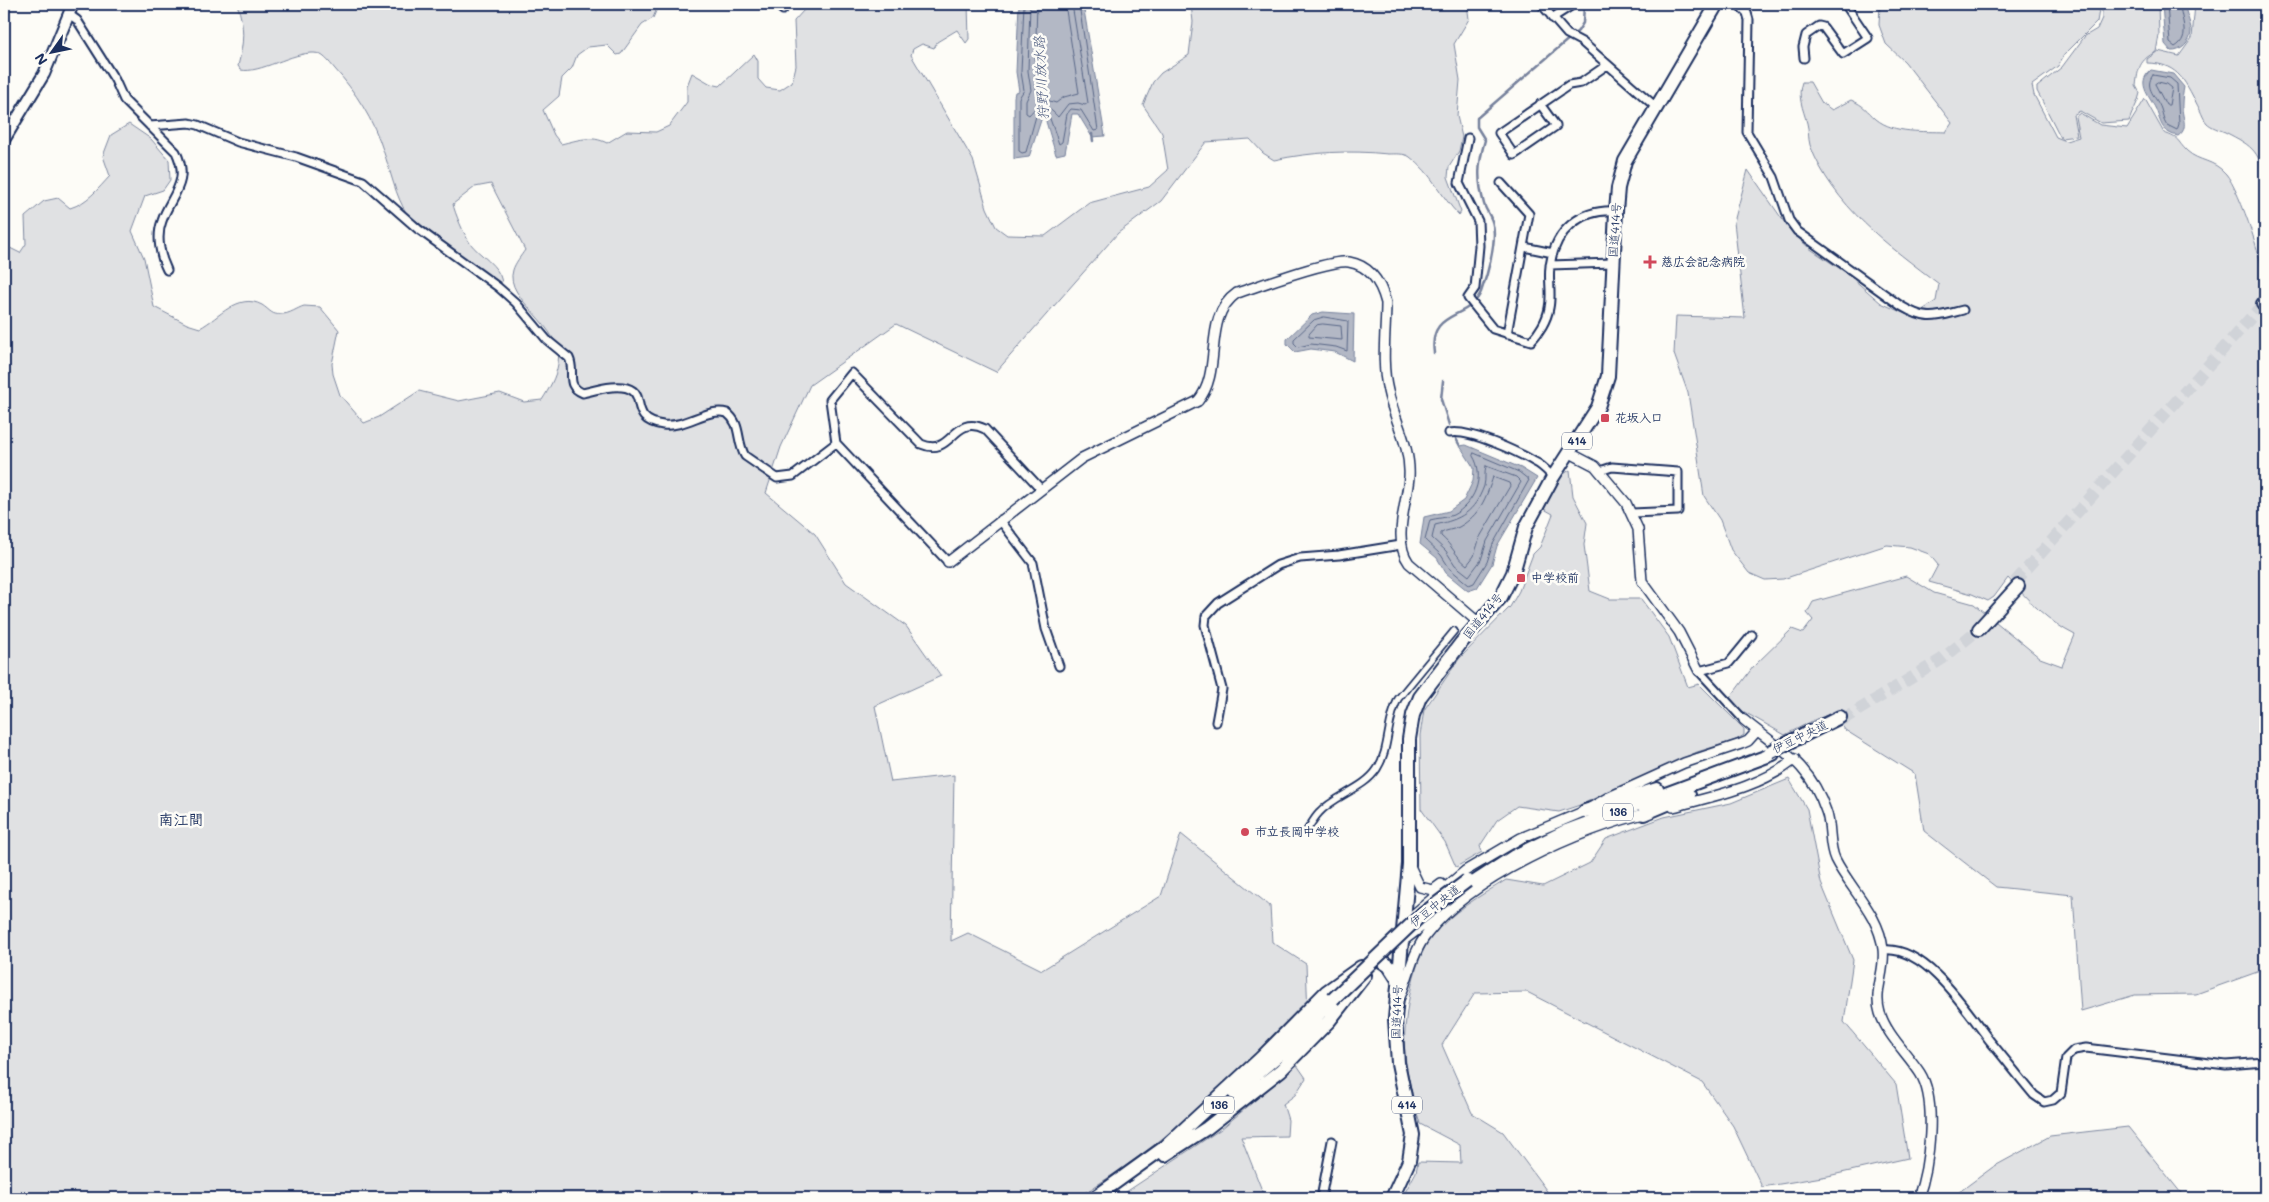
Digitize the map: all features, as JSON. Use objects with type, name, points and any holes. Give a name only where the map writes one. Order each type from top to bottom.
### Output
[{"type":"highway","name":"国道414号","points":[[1392,1198],[1410,1160],[1413,1135],[1398,1063],[1396,1008],[1408,864],[1409,739],[1413,715],[1420,697],[1501,596],[1512,573],[1526,527],[1554,477],[1598,407],[1608,376],[1616,211],[1618,188],[1625,161],[1658,108],[1717,4]]},
{"type":"highway","points":[[1978,627],[2017,584]]},
{"type":"highway","name":"伊豆中央道","points":[[1469,883],[1513,857],[1566,832],[1770,755],[1841,718]]},
{"type":"highway","points":[[1644,814],[1734,776],[1770,755]]},
{"type":"highway","name":"伊豆中央道","points":[[1104,1198],[1166,1150],[1287,1048],[1419,917],[1514,851],[1537,839],[1770,755]]},
{"type":"highway","points":[[1585,811],[1708,776]]},
{"type":"highway","points":[[1166,1150],[1326,992],[1363,966],[1404,924]]},
{"type":"highway","points":[[1166,1150],[1207,1128],[1281,1070],[1329,1021],[1356,986],[1380,960],[1403,941]]},
{"type":"highway","points":[[1380,960],[1389,966],[1398,980]]},
{"type":"highway","name":"伊豆中央道","points":[[1094,1198],[1166,1150]]},
{"type":"main road","points":[[4,140],[44,74],[73,4]]},
{"type":"street","points":[[776,4],[782,10]]},
{"type":"street","points":[[1541,4],[1567,34],[1582,42],[1658,108]]},
{"type":"street","points":[[1552,18],[1574,4]]},
{"type":"street","points":[[1738,4],[1747,13],[1749,20],[1747,132],[1774,177],[1789,220],[1797,231],[1901,306],[1919,316],[1936,316],[1963,310]]},
{"type":"street","points":[[1804,58],[1803,47],[1806,35],[1819,26],[1824,27],[1843,54],[1868,38],[1845,4]]},
{"type":"street","points":[[70,15],[75,18],[87,35],[115,80],[124,100],[176,152],[179,159],[180,183],[176,196],[161,223],[159,242],[167,270]]},
{"type":"street","points":[[1540,104],[1556,126],[1514,155],[1499,133],[1540,104],[1570,85],[1581,83],[1607,65]]},
{"type":"street","points":[[150,126],[189,123],[198,125],[238,142],[304,160],[363,181],[418,229],[474,269],[516,304],[547,340],[569,358],[572,384],[578,391],[583,393],[618,387],[630,389],[636,394],[640,411],[645,417],[662,425],[683,424],[717,411],[727,413],[738,426],[742,450],[745,456],[777,478],[793,476],[836,443]]},
{"type":"street","points":[[1468,138],[1459,183],[1478,221],[1479,246],[1474,288],[1468,298],[1488,325],[1530,342],[1534,338],[1549,307],[1550,265],[1553,253],[1564,230],[1592,212],[1616,211]]},
{"type":"street","points":[[1501,182],[1530,214],[1507,334]]},
{"type":"street","points":[[1524,247],[1553,253]]},
{"type":"street","points":[[1041,489],[985,429],[979,426],[972,425],[959,429],[940,447],[933,448],[921,444],[852,373],[830,400],[836,443],[948,562],[1082,458],[1198,400],[1208,383],[1218,318],[1227,300],[1237,293],[1323,266],[1348,262],[1362,266],[1373,275],[1382,289],[1386,303],[1387,390],[1403,434],[1409,476],[1401,545],[1404,557],[1479,623]]},
{"type":"street","points":[[1550,265],[1613,263]]},
{"type":"street","points":[[1449,433],[1459,431],[1509,450],[1537,462],[1554,477]]},
{"type":"street","points":[[1570,453],[1581,457],[1600,471],[1632,513],[1638,529],[1642,581],[1679,632],[1699,671],[1744,720],[1795,759],[1807,773],[1820,795],[1827,814],[1835,859],[1874,921],[1884,950],[1878,992],[1881,1015],[1887,1028],[1925,1081],[1931,1106],[1930,1132],[1919,1198]]},
{"type":"street","points":[[1600,471],[1612,467],[1678,472],[1678,511],[1632,513]]},
{"type":"street","points":[[1000,520],[1033,563],[1044,620],[1059,666]]},
{"type":"street","points":[[1216,722],[1222,689],[1205,625],[1210,610],[1278,565],[1291,560],[1339,555],[1401,545]]},
{"type":"street","points":[[1306,832],[1319,813],[1373,773],[1382,758],[1388,724],[1398,699],[1454,631]]},
{"type":"street","points":[[1699,671],[1729,663],[1752,635]]},
{"type":"street","points":[[1396,1008],[1418,948],[1426,935],[1449,910],[1469,883],[1521,838],[1585,811],[1609,797],[1684,762],[1748,741],[1757,731]]},
{"type":"street","points":[[1404,924],[1427,902],[1572,838],[1644,814],[1737,789],[1780,769],[1795,759]]},
{"type":"street","points":[[1408,864],[1420,887],[1429,890],[1469,883]]},
{"type":"street","points":[[1403,941],[1455,902],[1469,883]]},
{"type":"street","points":[[1884,950],[1893,949],[1905,953],[1940,979],[2034,1095],[2044,1102],[2057,1098],[2061,1093],[2066,1058],[2074,1050],[2080,1048],[2112,1050],[2226,1065],[2265,1062]]},
{"type":"street","points":[[1321,1198],[1332,1141]]},
{"type":"shaded area","points":[[237,4],[659,4],[653,18],[642,25],[621,54],[617,55],[607,45],[588,47],[577,55],[572,68],[562,78],[559,96],[543,110],[554,135],[561,144],[590,139],[607,143],[627,131],[656,132],[669,126],[687,102],[687,86],[692,73],[711,84],[720,86],[754,54],[758,61],[758,79],[766,88],[780,90],[792,82],[796,66],[794,21],[804,10],[805,4],[968,4],[969,39],[966,43],[957,30],[937,42],[934,48],[922,44],[913,49],[911,55],[973,160],[987,208],[996,227],[1007,235],[1045,236],[1089,203],[1149,187],[1168,170],[1162,133],[1143,105],[1153,82],[1161,73],[1189,55],[1193,22],[1191,4],[1467,4],[1469,19],[1454,44],[1460,80],[1457,116],[1462,137],[1459,151],[1449,167],[1448,177],[1461,212],[1459,215],[1418,163],[1405,155],[1331,152],[1274,160],[1263,153],[1250,139],[1206,142],[1161,201],[1118,233],[996,372],[896,324],[810,385],[781,447],[766,493],[815,534],[846,583],[906,626],[941,676],[875,706],[891,782],[954,775],[951,941],[968,933],[1042,970],[1161,896],[1181,834],[1270,906],[1272,942],[1306,964],[1308,1014],[1167,1135],[1138,1157],[1076,1198],[4,1198],[4,245],[20,253],[26,244],[25,217],[44,201],[58,198],[70,208],[82,203],[97,191],[110,176],[103,156],[111,135],[129,124],[151,139],[169,160],[170,180],[163,190],[145,196],[132,231],[144,258],[154,307],[187,324],[200,328],[229,308],[245,302],[262,305],[273,313],[279,314],[288,313],[304,306],[320,307],[339,330],[332,364],[333,374],[340,395],[364,423],[379,417],[419,391],[459,401],[500,393],[524,402],[542,400],[554,378],[558,364],[558,350],[553,338],[517,292],[512,281],[514,267],[525,250],[491,184],[475,187],[453,204],[468,240],[497,271],[502,282],[499,284],[407,214],[399,199],[386,158],[369,117],[350,87],[326,58],[317,53],[306,54],[257,69],[241,70],[238,66],[242,49],[242,27]]},
{"type":"shaded area","points":[[1880,4],[2100,4],[2097,22],[2064,55],[2058,66],[2032,85],[2034,95],[2056,137],[2066,141],[2079,137],[2075,117],[2080,113],[2100,125],[2127,128],[2145,99],[2164,133],[2176,138],[2192,155],[2211,163],[2226,174],[2245,213],[2262,269],[2264,294],[2258,303],[2265,309],[2265,973],[2260,971],[2196,994],[2135,995],[2081,1011],[2073,895],[1996,887],[1924,831],[1915,774],[1845,730],[1834,713],[1816,719],[1785,735],[1739,709],[1730,698],[1753,667],[1792,629],[1803,633],[1813,620],[1807,613],[1813,602],[1906,576],[1934,593],[1974,604],[2040,658],[2062,666],[2075,635],[2047,617],[2008,578],[1994,597],[1988,601],[1972,594],[1929,582],[1938,565],[1929,554],[1910,547],[1887,545],[1783,579],[1765,580],[1749,573],[1731,550],[1720,520],[1704,496],[1688,393],[1674,354],[1676,316],[1745,318],[1734,222],[1748,170],[1789,229],[1809,248],[1845,272],[1881,303],[1912,317],[1936,301],[1939,284],[1882,240],[1848,206],[1833,187],[1820,167],[1810,145],[1808,126],[1801,102],[1802,82],[1810,82],[1822,103],[1832,110],[1851,100],[1862,106],[1883,124],[1891,127],[1910,131],[1946,132],[1952,123],[1905,62],[1886,44],[1879,25]]},
{"type":"shaded area","points":[[2111,4],[2158,4],[2159,35],[2156,52],[2146,58],[2140,66],[2136,86],[2140,93],[2138,101],[2129,121],[2101,123],[2080,111],[2073,115],[2077,136],[2061,138],[2037,91],[2037,87],[2062,67],[2085,36],[2097,29],[2102,18],[2102,6]]},
{"type":"shaded area","points":[[2195,4],[2265,4],[2265,189],[2261,166],[2254,152],[2243,142],[2207,123],[2186,84],[2175,71],[2158,64],[2147,63],[2147,59],[2158,51],[2179,56],[2192,38]]},
{"type":"shaded area","points":[[1570,470],[1573,496],[1587,523],[1584,545],[1590,591],[1610,599],[1641,599],[1669,637],[1688,687],[1699,684],[1744,729],[1744,735],[1736,740],[1697,752],[1580,805],[1559,812],[1517,806],[1497,820],[1480,846],[1482,852],[1456,867],[1445,842],[1421,809],[1420,735],[1424,710],[1459,659],[1510,607],[1519,591],[1533,554],[1540,547],[1553,514],[1544,509],[1562,475]]},
{"type":"shaded area","points":[[1789,779],[1807,809],[1821,883],[1853,960],[1844,1022],[1896,1084],[1908,1158],[1828,1176],[1762,1187],[1733,1126],[1702,1082],[1527,992],[1475,993],[1442,1045],[1472,1113],[1503,1132],[1552,1198],[1402,1198],[1416,1172],[1418,1162],[1461,1163],[1460,1145],[1420,1124],[1409,1080],[1405,1054],[1405,1026],[1414,976],[1425,947],[1439,928],[1466,905],[1506,880],[1543,886],[1590,863],[1606,839],[1664,817],[1731,803]]},
{"type":"shaded area","points":[[1297,1065],[1306,1078],[1295,1095],[1283,1104],[1288,1120],[1287,1136],[1241,1137],[1265,1198],[1117,1198],[1221,1129]]},
{"type":"shaded area","points":[[2128,1127],[2185,1198],[1951,1198],[1993,1167],[2050,1136]]},
{"type":"water","name":"狩野川放水路","points":[[1019,4],[1083,4],[1105,136],[1092,137],[1078,114],[1072,114],[1065,153],[1056,155],[1045,118],[1042,117],[1029,157],[1014,159],[1014,97],[1015,92],[1019,91],[1016,72]]},
{"type":"water","points":[[2162,4],[2185,4],[2191,35],[2182,48],[2175,51],[2171,51],[2165,44]]},
{"type":"water","points":[[2151,70],[2173,74],[2184,87],[2182,108],[2184,129],[2178,136],[2169,133],[2163,127],[2146,91],[2144,80]]},
{"type":"water","points":[[1323,312],[1354,314],[1353,361],[1335,352],[1311,349],[1295,352],[1287,344],[1287,339],[1312,315]]},
{"type":"water","points":[[1466,445],[1521,468],[1537,478],[1497,546],[1492,564],[1477,588],[1468,591],[1446,573],[1437,558],[1420,544],[1424,517],[1449,511],[1464,500],[1473,481],[1474,468],[1460,446]]},
{"type":"waterway","points":[[1434,353],[1434,339],[1437,329],[1443,322],[1468,308],[1481,292],[1493,249],[1493,225],[1484,204],[1479,179],[1485,140],[1477,127],[1477,118],[1578,31],[1583,23],[1584,4]]},
{"type":"waterway","points":[[1092,134],[1093,141]]},
{"type":"waterway","points":[[1443,381],[1441,399],[1449,425]]},
{"type":"waterway","points":[[1454,435],[1460,446]]},
{"type":"tunnel","points":[[2015,582],[2263,304]]},
{"type":"tunnel","points":[[1842,720],[1942,659],[1979,629]]},
{"type":"place","name":"慈広会記念病院","points":[[1650,262]]},
{"type":"place","name":"花坂入口","points":[[1605,418]]},
{"type":"place","name":"中学校前","points":[[1521,578]]},
{"type":"place","name":"市立長岡中学校","points":[[1245,832]]},
{"type":"district","name":"南江間","points":[[181,820]]}]
